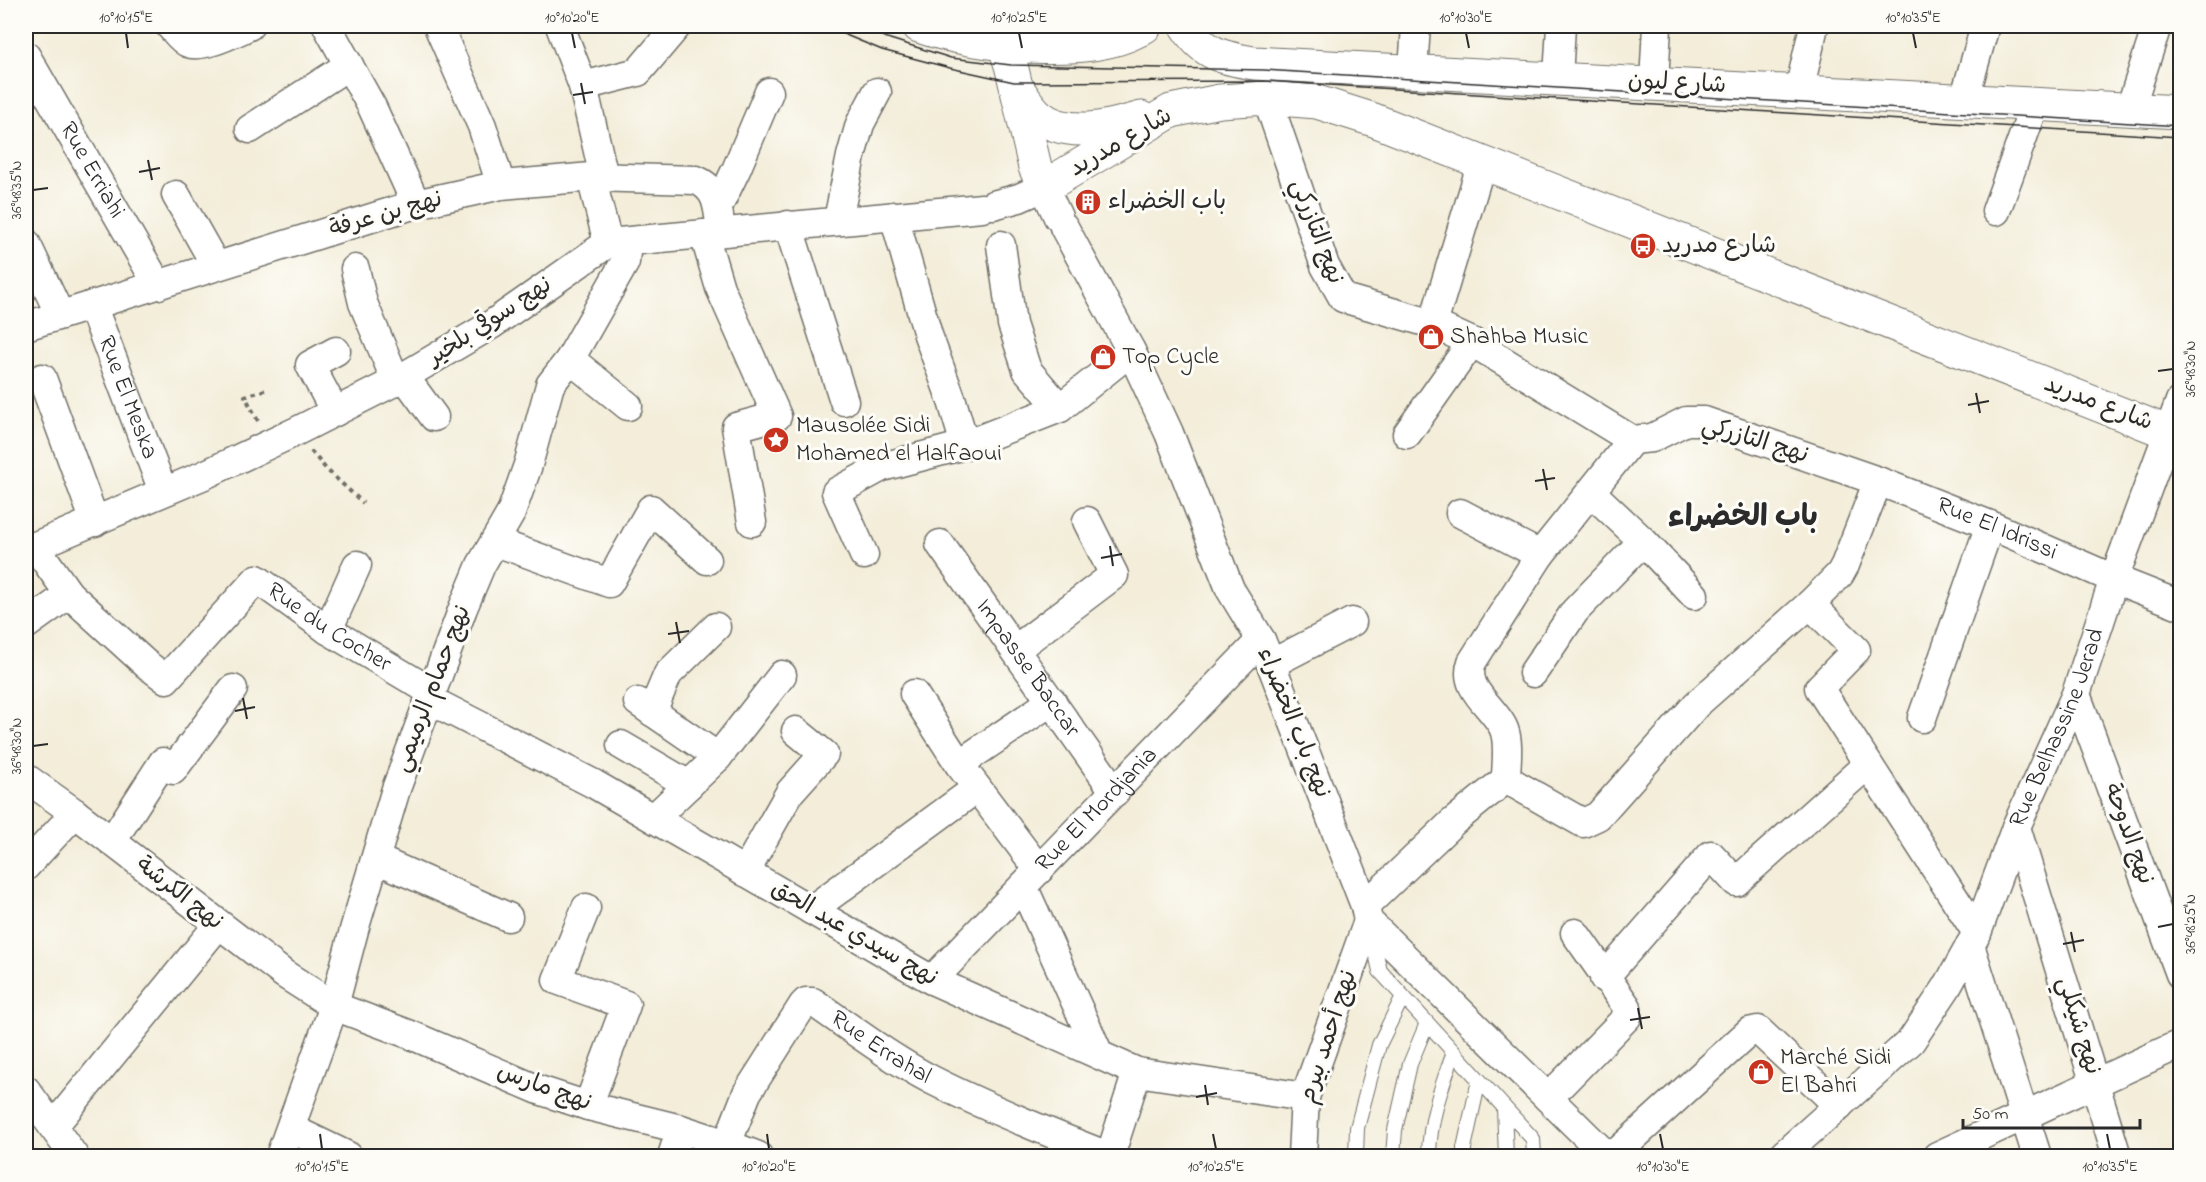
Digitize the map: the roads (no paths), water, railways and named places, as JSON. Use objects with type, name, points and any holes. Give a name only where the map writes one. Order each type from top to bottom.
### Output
[{"type":"street","points":[[170,26],[184,42],[190,44],[215,41],[249,26]]},
{"type":"street","points":[[327,26],[372,107],[416,204]]},
{"type":"street","points":[[438,26],[482,126],[501,185]]},
{"type":"street","points":[[560,26],[583,86],[597,177],[617,242]]},
{"type":"street","points":[[583,86],[638,72],[677,26]]},
{"type":"street","points":[[919,26],[932,30],[1001,35],[1041,45],[1100,44],[1133,34],[1145,26]]},
{"type":"street","name":"شارع ليون","points":[[1186,26],[1195,40],[1212,53],[1254,63],[2181,112]]},
{"type":"street","points":[[1413,70],[1416,26]]},
{"type":"street","points":[[1558,78],[1562,26]]},
{"type":"street","points":[[1654,83],[1657,26]]},
{"type":"street","points":[[1799,91],[1814,26]]},
{"type":"street","points":[[1964,100],[1985,26]]},
{"type":"street","points":[[2130,109],[2157,26]]},
{"type":"street","points":[[1001,35],[1035,167],[1044,187]]},
{"type":"street","name":"Rue Erriahi","points":[[26,56],[158,285]]},
{"type":"street","points":[[250,129],[349,65]]},
{"type":"street","points":[[1014,82],[1039,116],[1055,124],[1075,128],[1102,128],[1171,111]]},
{"type":"street","points":[[714,224],[769,92]]},
{"type":"street","points":[[838,220],[860,124],[877,92]]},
{"type":"street","name":"شارع مدريد","points":[[1044,187],[1171,111],[1220,100],[1267,98],[1317,102],[1374,120],[2175,435]]},
{"type":"street","name":"نهج التازركي","points":[[1267,98],[1325,266],[1343,298],[1433,324],[1472,342],[1632,440],[1652,438],[1675,425],[1697,420],[1878,481]]},
{"type":"street","points":[[1996,211],[2034,104]]},
{"type":"street","points":[[1433,324],[1482,162]]},
{"type":"street","name":"نهج بن عرفة","points":[[26,326],[416,204],[501,185],[597,177],[696,180],[711,189],[716,198],[714,224],[720,288],[777,416],[736,427],[752,522]]},
{"type":"street","name":"نهج سوقي بلخير","points":[[30,548],[204,474],[295,432],[400,379],[491,325],[617,242],[714,224],[788,225],[987,206],[1019,198],[1044,187]]},
{"type":"street","name":"نهج باب الخضراء","points":[[1044,187],[1131,351],[1169,434],[1230,589],[1266,652],[1366,913],[1607,1156]]},
{"type":"street","points":[[176,195],[216,266]]},
{"type":"street","points":[[894,216],[928,335],[952,400],[965,445]]},
{"type":"street","points":[[788,225],[844,401]]},
{"type":"street","name":"نهج حمام الرميمي","points":[[280,1156],[292,1129],[334,1006],[396,789],[481,565],[511,513],[528,465],[550,385],[570,359],[625,262],[617,242]]},
{"type":"street","points":[[26,243],[60,315]]},
{"type":"street","points":[[1001,245],[1012,324],[1027,370],[1060,408]]},
{"type":"street","points":[[355,269],[363,303],[400,379],[434,417]]},
{"type":"street","name":"Rue El Meska","points":[[92,305],[163,491]]},
{"type":"street","points":[[1407,434],[1472,342]]},
{"type":"street","points":[[335,412],[310,365],[336,351]]},
{"type":"street","points":[[864,555],[836,492],[882,467],[965,445],[1060,408],[1131,351]]},
{"type":"street","points":[[570,359],[628,406]]},
{"type":"street","points":[[42,378],[95,522]]},
{"type":"street","name":"Rue Belhassine Jerad","points":[[1782,1156],[1911,1041],[1947,987],[1973,939],[2016,827],[2076,694],[2114,579],[2175,435],[2181,401]]},
{"type":"street","points":[[1506,779],[1504,728],[1470,682],[1468,672],[1472,662],[1540,555],[1632,440]]},
{"type":"street","points":[[1506,779],[1583,823],[1598,816],[1697,704],[1810,604],[1840,574],[1878,481]]},
{"type":"street","name":"Rue El Idrissi","points":[[1878,481],[2181,605]]},
{"type":"street","points":[[1591,492],[1643,541],[1694,596]]},
{"type":"street","points":[[495,542],[609,583],[651,509],[707,560]]},
{"type":"street","points":[[1460,513],[1540,555]]},
{"type":"street","points":[[1016,649],[1114,575],[1087,521]]},
{"type":"street","points":[[1922,718],[1990,525]]},
{"type":"street","points":[[1533,673],[1575,611],[1643,541]]},
{"type":"street","name":"Impasse Baccar","points":[[940,544],[1115,792]]},
{"type":"street","name":"Rue du Cocher","points":[[30,548],[69,594],[146,664],[166,679],[256,579],[328,630],[431,696]]},
{"type":"street","points":[[328,630],[357,566]]},
{"type":"street","points":[[26,625],[69,594]]},
{"type":"street","points":[[1810,604],[1856,650],[1819,688],[1868,764],[1973,939],[2037,1156]]},
{"type":"street","name":"Rue El Mordjania","points":[[932,980],[1115,792],[1266,652],[1352,622]]},
{"type":"street","points":[[716,627],[668,674],[644,706],[718,757]]},
{"type":"street","points":[[654,818],[718,757],[782,675]]},
{"type":"street","points":[[112,841],[164,762],[173,770],[232,689]]},
{"type":"street","points":[[914,694],[977,788],[1031,878],[1099,1054]]},
{"type":"street","name":"نهج الدوحة","points":[[2076,694],[2170,913],[2181,974]]},
{"type":"street","name":"نهج سيدي عبد الحق","points":[[431,696],[654,818],[932,980],[1137,1072],[1305,1097]]},
{"type":"street","points":[[959,764],[1052,700]]},
{"type":"street","points":[[745,872],[790,792],[824,754],[796,731]]},
{"type":"street","points":[[621,745],[689,786]]},
{"type":"street","points":[[1604,978],[1711,855],[1736,882],[1868,764]]},
{"type":"street","name":"نهج الكرشة","points":[[26,778],[112,841],[284,974],[334,1006]]},
{"type":"street","points":[[1366,913],[1453,822],[1506,779]]},
{"type":"street","points":[[811,910],[977,788]]},
{"type":"street","points":[[26,866],[75,813]]},
{"type":"street","name":"نهج شيكلي","points":[[2016,827],[2117,1156]]},
{"type":"street","points":[[376,859],[508,917]]},
{"type":"street","points":[[586,908],[557,980],[626,1005],[588,1106]]},
{"type":"street","name":"نهج أحمد بيرم","points":[[1302,1156],[1305,1097],[1366,913]]},
{"type":"street","points":[[53,1127],[218,925]]},
{"type":"street","points":[[1548,1098],[1627,1017],[1627,1007],[1604,978],[1575,933]]},
{"type":"street","name":"Rue Errahal","points":[[728,1144],[747,1093],[803,1005],[806,1002],[813,1002],[892,1057],[931,1080],[1025,1123],[1109,1156]]},
{"type":"street","name":"نهج مارس","points":[[334,1006],[411,1035],[539,1090],[588,1106],[681,1129],[758,1156]]},
{"type":"street","points":[[1613,1156],[1749,1032],[1754,1030],[1758,1030],[1839,1106]]},
{"type":"street","points":[[1937,1156],[2096,1085],[2181,1044]]},
{"type":"street","points":[[1109,1156],[1137,1072]]},
{"type":"street","points":[[26,1090],[74,1156]]},
{"type":"street","points":[[292,1129],[348,1156]]},
{"type":"street","points":[[672,1156],[681,1129]]},
{"type":"lane","points":[[1366,913],[1380,971],[1533,1139],[1534,1156]]},
{"type":"lane","points":[[1356,1156],[1357,1128],[1379,1045],[1403,996]]},
{"type":"lane","points":[[1393,1156],[1395,1130],[1410,1064],[1427,1023]]},
{"type":"lane","points":[[1430,1156],[1429,1142],[1441,1089],[1454,1052]]},
{"type":"lane","points":[[1464,1156],[1479,1080]]},
{"type":"lane","points":[[1504,1108],[1506,1156]]},
{"type":"tram line","points":[[824,26],[882,50],[1014,82],[1264,81],[2180,137]]},
{"type":"tram line","points":[[857,26],[951,58],[1011,65],[1264,70],[2180,126]]},
{"type":"place","name":"باب الخضراء","points":[[1088,202]]},
{"type":"place","name":"شارع مدريد","points":[[1643,246]]},
{"type":"place","name":"Shahba Music","points":[[1431,337]]},
{"type":"place","name":"Top Cycle","points":[[1103,357]]},
{"type":"place","name":"Mausolée Sidi Mohamed el Halfaoui","points":[[776,440]]},
{"type":"place","name":"Marché Sidi El Bahri","points":[[1761,1072]]},
{"type":"district","name":"باب الخضراء","points":[[1743,518]]}]
